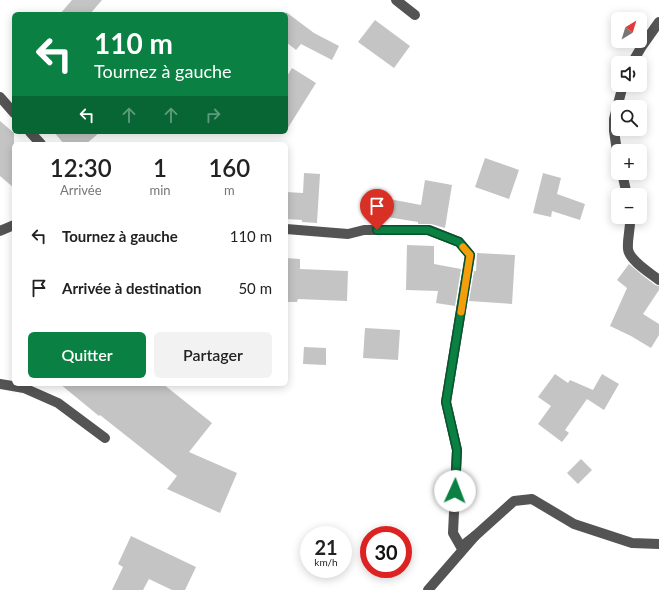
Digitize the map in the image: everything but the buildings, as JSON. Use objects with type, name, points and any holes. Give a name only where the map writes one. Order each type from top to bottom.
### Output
[{"type":"street","points":[[396,0],[416,15]]},
{"type":"street","points":[[636,56],[659,22]]},
{"type":"street","points":[[616,144],[614,119],[620,92]]},
{"type":"street","points":[[0,97],[12,111]]},
{"type":"street","points":[[32,134],[39,142]]},
{"type":"street","points":[[631,224],[628,248],[629,254],[634,260],[659,280]]},
{"type":"street","points":[[0,231],[12,226]]},
{"type":"street","points":[[288,229],[348,234],[364,230],[428,230],[459,242],[470,255],[446,402],[457,450],[453,533],[461,547],[514,502],[532,499],[574,524],[632,543],[659,544]]},
{"type":"street","points":[[0,384],[24,388],[58,403],[105,438]]},
{"type":"street","points":[[428,590],[475,536]]},
{"type":"slow traffic","points":[[461,312],[470,255],[463,247]]},
{"type":"route","points":[[377,230],[428,230],[459,242],[470,255],[446,402],[457,450],[455,491]]}]
